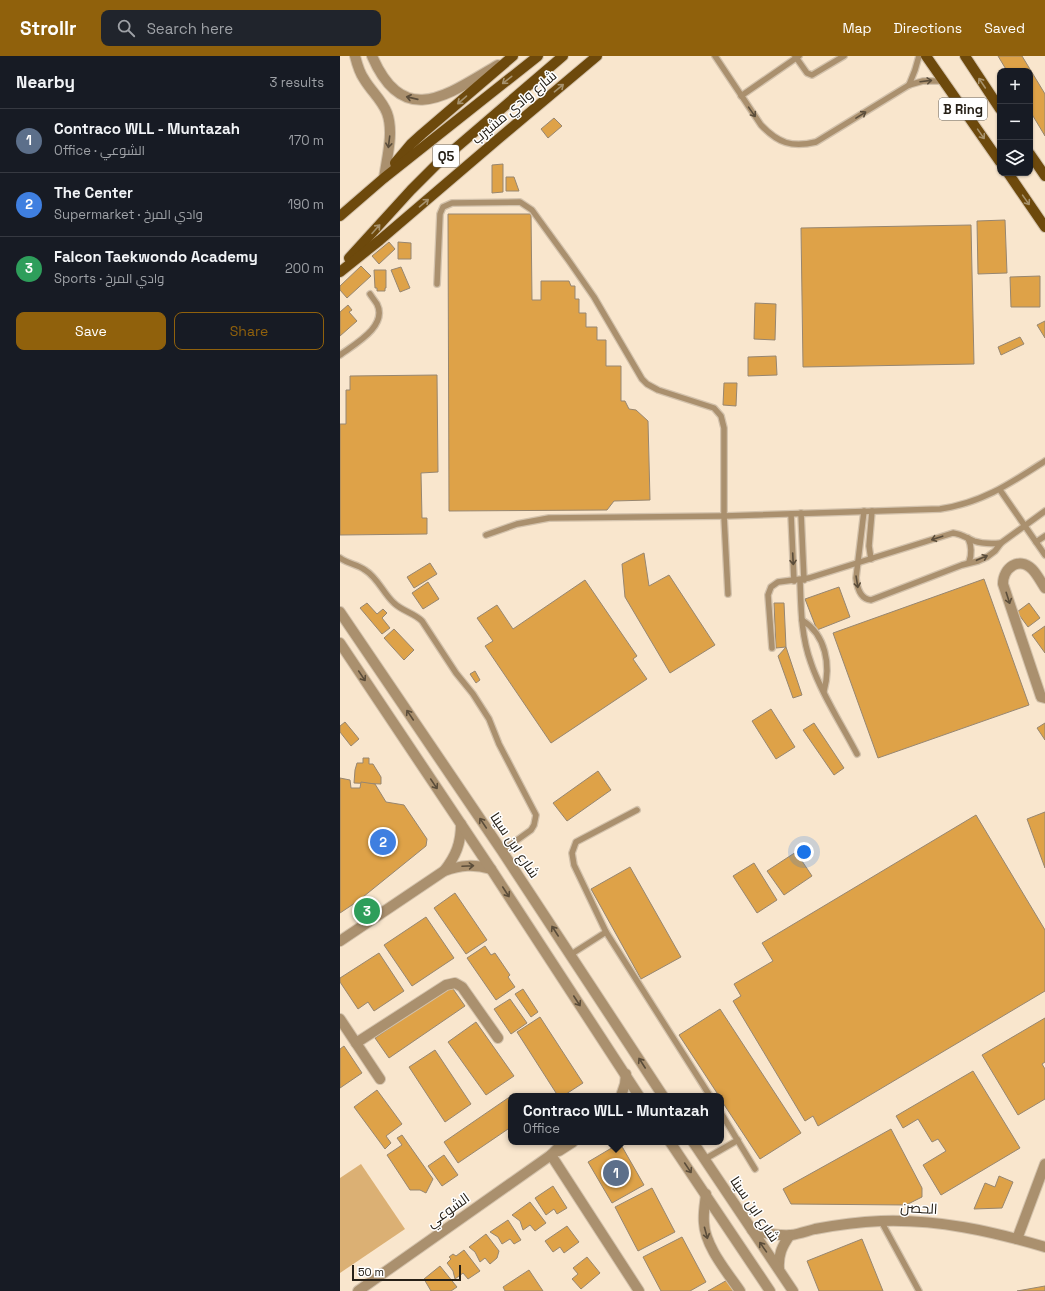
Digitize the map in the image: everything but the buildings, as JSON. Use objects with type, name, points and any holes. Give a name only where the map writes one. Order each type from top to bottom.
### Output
[{"type":"main road","name":"شارع وادي مشيرب","points":[[340,216],[384,178],[538,56]]},
{"type":"main road","name":"شارع وادي مشيرب","points":[[340,268],[436,165],[564,56]]},
{"type":"main road","name":"شارع وادي مشيرب","points":[[340,272],[380,240],[597,56]]},
{"type":"main road","name":"B Ring","points":[[926,56],[997,158]]},
{"type":"main road","name":"B Ring","points":[[965,56],[997,104]]},
{"type":"main road","points":[[384,178],[398,159],[422,134],[512,57]]},
{"type":"main road","points":[[1033,158],[1044,172]]},
{"type":"main road","points":[[1010,176],[1045,227]]},
{"type":"street","points":[[354,56],[364,80],[386,112],[389,123],[390,133],[384,178]]},
{"type":"street","points":[[372,56],[381,74],[395,91],[402,96],[420,100],[428,100],[450,93],[512,57]]},
{"type":"street","points":[[1045,588],[1032,568],[1022,564],[1012,566],[1004,573],[1003,584],[1041,697],[1045,698]]},
{"type":"street","name":"شارع ابن سينا","points":[[340,612],[502,851],[661,1093]]},
{"type":"street","points":[[340,644],[491,869],[637,1093]]},
{"type":"street","points":[[444,872],[458,850],[461,837],[461,824]]},
{"type":"street","points":[[340,941],[444,872],[456,867],[468,865],[491,869]]},
{"type":"street","points":[[356,1042],[446,985],[455,983],[462,987],[498,1038]]},
{"type":"street","points":[[340,1019],[380,1080]]},
{"type":"street","points":[[622,1093],[626,1074]]},
{"type":"street","name":"الشوعي","points":[[552,1154],[561,1145]]},
{"type":"street","name":"الشوعي","points":[[358,1291],[371,1287],[552,1154],[568,1145]]},
{"type":"street","points":[[672,1145],[770,1291]]},
{"type":"street","name":"شارع ابن سينا","points":[[695,1145],[793,1291]]},
{"type":"street","points":[[552,1154],[639,1291]]},
{"type":"street","points":[[1017,1239],[1045,1164]]},
{"type":"street","points":[[706,1194],[704,1214],[705,1233],[714,1251],[740,1291]]},
{"type":"street","name":"الحصن","points":[[752,1230],[790,1235],[835,1225],[881,1221],[919,1221],[972,1228],[1045,1247]]},
{"type":"street","points":[[778,1269],[780,1251],[784,1242],[790,1235]]},
{"type":"lane","points":[[715,56],[740,96],[761,125],[769,134],[780,141],[792,144],[804,145],[816,142],[909,85],[944,80]]},
{"type":"lane","points":[[740,96],[797,57],[807,73],[812,76],[844,56]]},
{"type":"lane","points":[[909,85],[919,56]]},
{"type":"lane","points":[[437,284],[440,214],[443,207],[452,203],[520,202],[532,210],[594,297],[642,379],[647,384],[658,390],[714,408],[721,416],[724,428],[724,516],[728,594]]},
{"type":"lane","points":[[340,355],[374,329],[377,323],[379,318],[378,305],[370,294]]},
{"type":"lane","points":[[486,535],[517,524],[549,518],[724,516],[940,509],[956,507],[970,503],[1000,490],[1045,461]]},
{"type":"lane","points":[[1000,490],[1044,552]]},
{"type":"lane","points":[[864,511],[856,578],[858,587],[864,598],[871,600],[969,562],[978,561],[987,557],[995,551],[1001,543],[1045,511]]},
{"type":"lane","points":[[871,559],[869,546],[872,511]]},
{"type":"lane","points":[[799,580],[801,513]]},
{"type":"lane","points":[[792,514],[804,636],[811,664],[857,754]]},
{"type":"lane","points":[[772,648],[768,595],[771,587],[778,582],[799,580],[858,564],[953,533],[984,543],[1001,543]]},
{"type":"lane","points":[[1036,542],[1045,536]]},
{"type":"lane","points":[[968,538],[972,548],[969,562]]},
{"type":"lane","points":[[340,558],[366,570],[371,574],[392,601],[422,621],[456,673],[473,694],[489,719],[499,744],[536,815],[534,825],[531,830],[502,851]]},
{"type":"lane","points":[[802,620],[813,629],[822,643],[827,667],[824,691]]},
{"type":"lane","points":[[637,810],[576,842],[572,853],[574,865],[606,932],[708,1093]]},
{"type":"lane","points":[[570,955],[606,932]]},
{"type":"lane","points":[[724,1118],[755,1169]]},
{"type":"lane","points":[[705,1159],[738,1140]]},
{"type":"lane","points":[[881,1221],[919,1291]]},
{"type":"shaded area","points":[[361,1164],[405,1229],[340,1273],[340,1178]]},
{"type":"place","name":"The Center","points":[[383,842]]},
{"type":"place","name":"Falcon Taekwondo Academy","points":[[367,911]]},
{"type":"place","name":"Contraco WLL - Muntazah","points":[[616,1173]]}]
